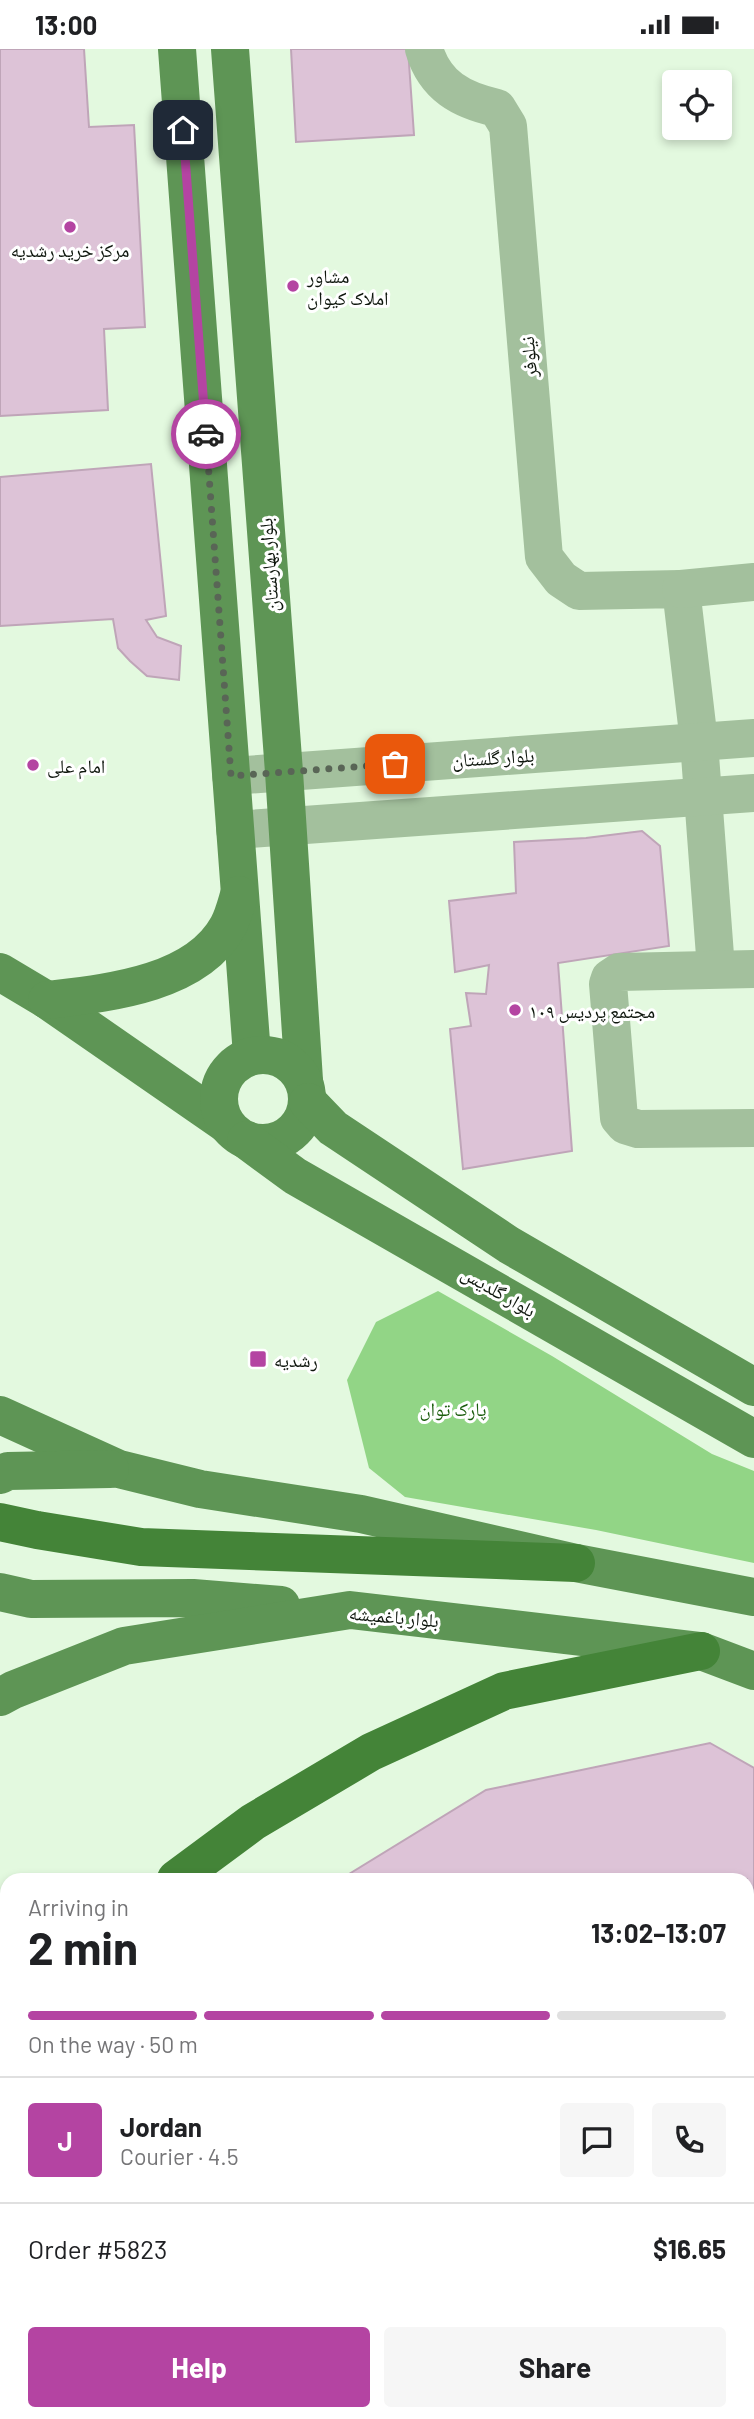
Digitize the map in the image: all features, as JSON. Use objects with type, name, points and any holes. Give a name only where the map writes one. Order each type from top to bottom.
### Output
[{"type":"highway","points":[[0,1521],[37,1530],[141,1547],[576,1563]]},
{"type":"highway","points":[[184,1873],[253,1822],[371,1752],[504,1691],[701,1651]]},
{"type":"main road","points":[[177,49],[252,1055]]},
{"type":"main road","name":"بلوار بهارستان","points":[[230,49],[306,1091]]},
{"type":"main road","points":[[47,1000],[113,992],[186,968],[214,944],[228,926],[240,894]]},
{"type":"main road","name":"بلوار گلدیس","points":[[0,972],[47,1000],[295,1176],[754,1439]]},
{"type":"main road","points":[[306,1091],[300,1124],[292,1133],[270,1143],[258,1143],[236,1132],[219,1104],[222,1083],[229,1070],[239,1061],[252,1055],[265,1054],[288,1061],[333,1128],[509,1245],[754,1387]]},
{"type":"main road","points":[[0,1415],[119,1469],[200,1489],[361,1514],[576,1563],[754,1597]]},
{"type":"main road","points":[[0,1475],[8,1471],[119,1469]]},
{"type":"main road","points":[[0,1592],[31,1599],[193,1598],[349,1610]]},
{"type":"main road","name":"بلوار باغمیشه","points":[[0,1697],[124,1646],[349,1610],[701,1651],[754,1671]]},
{"type":"street","name":"نیلوفر","points":[[424,49],[428,61],[447,88],[475,103],[497,108],[508,126],[544,557],[561,579],[579,591],[681,589],[754,582]]},
{"type":"street","points":[[681,589],[699,742],[716,969]]},
{"type":"street","name":"بلوار گلستان","points":[[231,776],[754,738]]},
{"type":"street","points":[[235,830],[754,793]]},
{"type":"street","points":[[754,969],[619,972],[610,978],[608,984],[619,1118],[625,1125],[638,1129],[754,1128]]},
{"type":"green space","name":"پارک توان","points":[[438,1291],[552,1356],[712,1454],[754,1471],[754,1563],[596,1530],[405,1497],[369,1468],[347,1380],[376,1322]]},
{"type":"building","name":"مرکز خرید رشدیه","points":[[0,49],[84,49],[89,127],[134,125],[145,327],[104,329],[108,410],[0,416]]},
{"type":"building","points":[[291,49],[408,49],[414,135],[296,142]]},
{"type":"building","points":[[151,464],[166,616],[146,620],[157,637],[181,646],[179,680],[147,676],[130,661],[118,648],[113,619],[0,626],[0,477]]},
{"type":"building","name":"مجتمع پردیس ۱۰۹","points":[[642,831],[660,846],[669,946],[558,963],[572,1151],[463,1169],[450,1029],[471,1026],[466,993],[486,994],[489,965],[455,972],[449,901],[516,893],[514,842],[586,838]]},
{"type":"building","points":[[710,1743],[754,1768],[754,1873],[351,1873],[486,1790]]},
{"type":"way so far","points":[[206,434],[231,776],[395,764]]},
{"type":"place","name":"مرکز خرید رشدیه","points":[[70,227]]},
{"type":"place","name":"مشاور املاک کیوان","points":[[293,286]]},
{"type":"place","name":"امام علی","points":[[33,765]]},
{"type":"place","name":"مجتمع پردیس ۱۰۹","points":[[515,1010]]},
{"type":"place","name":"رشدیه","points":[[258,1359]]},
{"type":"route","points":[[183,130],[206,434]]}]
